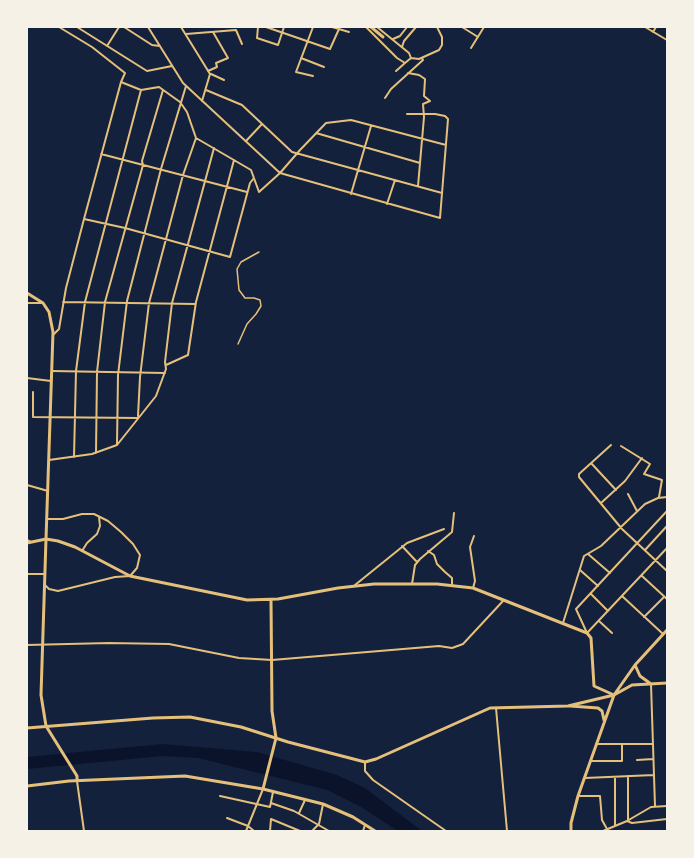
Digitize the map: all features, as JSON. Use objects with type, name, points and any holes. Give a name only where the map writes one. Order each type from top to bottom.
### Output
[{"type":"street","points":[[52,335],[59,329],[63,302],[84,219],[121,82],[125,73],[92,47],[59,27]]},
{"type":"street","points":[[77,27],[147,71],[172,66]]},
{"type":"street","points":[[107,46],[119,27]]},
{"type":"street","points":[[124,27],[152,45],[160,46]]},
{"type":"street","points":[[148,27],[186,86],[280,173],[440,218],[448,119],[445,116],[435,114],[407,114]]},
{"type":"street","points":[[181,27],[210,74],[224,80]]},
{"type":"street","points":[[258,27],[257,38],[278,44],[284,27]]},
{"type":"street","points":[[266,27],[330,49],[339,29]]},
{"type":"street","points":[[312,76],[296,72],[313,27]]},
{"type":"street","points":[[332,27],[349,32]]},
{"type":"street","points":[[366,27],[397,58],[405,63]]},
{"type":"street","points":[[371,27],[383,37]]},
{"type":"street","points":[[377,27],[409,53],[411,58]]},
{"type":"street","points":[[393,39],[400,36],[407,27]]},
{"type":"street","points":[[402,47],[404,41],[416,27]]},
{"type":"street","points":[[396,71],[411,58],[422,58],[439,50],[442,45],[442,37],[437,27]]},
{"type":"street","points":[[462,27],[478,37]]},
{"type":"street","points":[[471,48],[484,27]]},
{"type":"street","points":[[645,27],[667,40]]},
{"type":"street","points":[[653,32],[656,27]]},
{"type":"street","points":[[186,34],[236,30],[242,44]]},
{"type":"street","points":[[208,71],[217,66],[216,63],[228,58],[213,32]]},
{"type":"street","points":[[301,58],[324,67]]},
{"type":"street","points":[[385,98],[390,89],[424,60],[422,58]]},
{"type":"street","points":[[408,73],[419,75],[425,79],[424,96],[430,100],[423,104],[418,186]]},
{"type":"street","points":[[202,101],[210,74]]},
{"type":"street","points":[[121,82],[141,90],[159,87],[180,102],[187,112],[196,138],[183,175],[167,240],[149,303],[141,372],[138,418]]},
{"type":"street","points":[[117,445],[119,372],[128,303],[144,233],[161,169],[186,86]]},
{"type":"street","points":[[74,457],[76,372],[85,302],[141,90]]},
{"type":"street","points":[[96,453],[97,372],[105,302],[143,165],[142,161],[163,90]]},
{"type":"street","points":[[206,90],[242,105],[292,152],[296,154],[442,193]]},
{"type":"street","points":[[196,138],[251,170],[259,192],[280,173],[326,123],[351,120],[422,140],[446,145]]},
{"type":"street","points":[[246,141],[262,124]]},
{"type":"street","points":[[351,194],[371,126]]},
{"type":"street","points":[[316,134],[420,163]]},
{"type":"street","points":[[49,460],[96,453],[117,445],[156,396],[165,373],[172,303],[214,148]]},
{"type":"street","points":[[101,154],[247,192]]},
{"type":"street","points":[[166,365],[188,355],[195,304],[234,160]]},
{"type":"street","points":[[84,219],[126,228],[230,257],[247,192],[254,178]]},
{"type":"street","points":[[387,204],[395,180]]},
{"type":"street","points":[[238,344],[247,324],[261,306],[260,300],[245,298],[239,290],[237,269],[241,262],[259,252]]},
{"type":"street","points":[[27,294],[43,303],[49,312],[52,335],[41,695],[46,726],[77,776],[84,831]]},
{"type":"street","points":[[63,302],[195,304]]},
{"type":"street","points":[[27,303],[43,303]]},
{"type":"street","points":[[51,371],[165,373]]},
{"type":"street","points":[[27,378],[51,381]]},
{"type":"street","points":[[33,392],[33,417],[138,418]]},
{"type":"street","points":[[611,445],[579,474],[579,477],[621,527],[637,544],[667,571]]},
{"type":"street","points":[[621,446],[650,464],[644,474],[662,480],[659,497]]},
{"type":"street","points":[[601,503],[625,481],[642,458]]},
{"type":"street","points":[[591,463],[616,490]]},
{"type":"street","points":[[27,485],[48,491]]},
{"type":"street","points":[[628,494],[637,511]]},
{"type":"street","points":[[563,623],[584,556],[601,546],[645,504],[659,497],[667,497]]},
{"type":"street","points":[[614,694],[594,686],[591,638],[587,633],[576,609],[667,511]]},
{"type":"street","points":[[412,584],[417,562],[452,532],[454,513]]},
{"type":"street","points":[[47,519],[63,519],[82,514],[94,514],[108,521],[133,544],[140,555],[136,568],[130,576]]},
{"type":"street","points":[[81,551],[86,543],[97,534],[100,526],[100,517]]},
{"type":"street","points":[[644,550],[667,526]]},
{"type":"street","points":[[354,586],[402,546],[417,537],[444,529]]},
{"type":"street","points":[[473,588],[475,581],[470,547],[474,536]]},
{"type":"street","points":[[27,540],[29,543],[46,539],[67,544],[130,576]]},
{"type":"street","points":[[402,546],[417,562]]},
{"type":"street","points":[[587,633],[667,548]]},
{"type":"street","points":[[428,551],[434,556],[437,564],[452,578],[452,585]]},
{"type":"street","points":[[588,553],[610,573]]},
{"type":"street","points":[[580,570],[598,586]]},
{"type":"street","points":[[27,574],[45,574]]},
{"type":"street","points":[[641,575],[667,600]]},
{"type":"street","points":[[44,585],[49,589],[58,591],[115,576],[130,576],[241,599],[272,600],[374,584],[452,585],[473,588],[587,633]]},
{"type":"street","points":[[591,594],[608,611]]},
{"type":"street","points":[[622,596],[663,634]]},
{"type":"street","points":[[644,617],[664,597]]},
{"type":"street","points":[[246,831],[263,789],[276,738],[272,711],[272,600]]},
{"type":"street","points":[[27,645],[109,642],[168,644],[238,658],[272,660],[439,646],[458,647],[463,644],[504,600]]},
{"type":"street","points":[[599,621],[612,633]]},
{"type":"street","points":[[571,831],[571,823],[578,796],[614,694],[635,665],[667,630]]},
{"type":"street","points":[[635,665],[640,676],[651,684]]},
{"type":"street","points":[[568,706],[614,694],[632,685],[667,683]]},
{"type":"street","points":[[651,684],[655,806]]},
{"type":"street","points":[[27,728],[185,717],[219,721],[365,762],[376,759],[490,708],[568,706],[598,708],[602,711],[604,720]]},
{"type":"street","points":[[496,708],[507,831]]},
{"type":"street","points":[[596,744],[653,744]]},
{"type":"street","points":[[590,761],[622,761],[622,744]]},
{"type":"street","points":[[637,760],[653,760]]},
{"type":"street","points":[[365,762],[365,771],[373,780],[446,831]]},
{"type":"street","points":[[584,778],[654,775]]},
{"type":"street","points":[[27,786],[77,780],[185,776],[263,789],[323,804],[365,824],[375,831]]},
{"type":"street","points":[[628,776],[628,821]]},
{"type":"street","points":[[615,777],[615,825]]},
{"type":"street","points":[[220,796],[270,807],[273,792]]},
{"type":"street","points":[[578,796],[600,796],[602,820],[607,829]]},
{"type":"street","points":[[298,814],[305,800]]},
{"type":"street","points":[[270,803],[282,806],[319,824],[329,831]]},
{"type":"street","points":[[312,831],[319,824],[323,804]]},
{"type":"street","points":[[603,831],[628,821],[633,816],[655,806],[667,806]]},
{"type":"street","points":[[227,818],[248,826],[254,831]]},
{"type":"street","points":[[270,831],[271,819],[300,831]]},
{"type":"street","points":[[628,821],[632,823],[667,820]]},
{"type":"street","points":[[363,831],[365,824]]},
{"type":"water","points":[[162,744],[257,752],[337,775],[365,788],[422,831],[398,831],[361,807],[327,790],[198,758],[163,756],[27,769],[27,757]]}]
